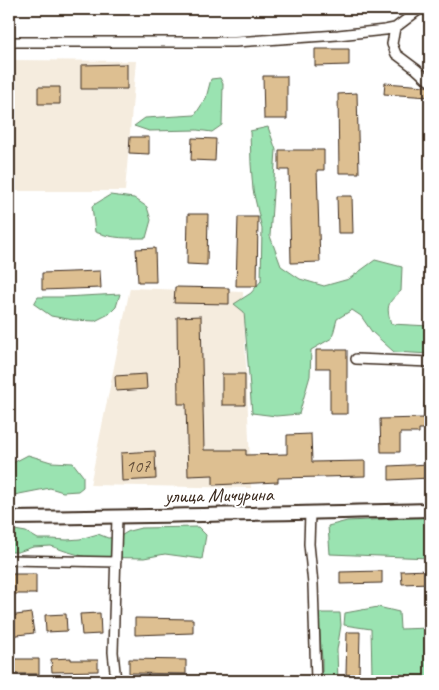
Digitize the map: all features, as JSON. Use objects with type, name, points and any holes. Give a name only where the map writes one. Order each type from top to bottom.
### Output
[{"type":"main road","name":"улица Мичурина","points":[[9,518],[430,510]]},
{"type":"street","points":[[9,42],[235,42],[338,35],[395,28],[420,9]]},
{"type":"street","points":[[395,28],[392,44],[396,54],[430,81]]},
{"type":"street","points":[[356,359],[430,362]]},
{"type":"street","points":[[310,513],[309,544],[313,584],[316,681]]},
{"type":"street","points":[[116,681],[113,652],[117,517]]},
{"type":"street","points":[[9,560],[116,562]]},
{"type":"shaded area","points":[[9,60],[136,61],[125,191],[9,191]]},
{"type":"shaded area","points":[[130,288],[243,292],[251,488],[90,485]]},
{"type":"green space","points":[[220,78],[223,84],[222,125],[212,132],[197,130],[149,131],[134,126],[145,118],[195,115],[206,98],[211,79]]},
{"type":"green space","points":[[268,127],[276,150],[270,236],[281,266],[300,279],[324,286],[349,279],[375,260],[402,267],[401,291],[390,302],[388,309],[391,324],[430,326],[430,354],[394,352],[372,332],[361,316],[352,310],[337,319],[332,338],[311,350],[310,376],[299,414],[276,416],[252,413],[244,312],[234,304],[251,293],[261,281],[262,229],[253,190],[250,131]]},
{"type":"green space","points":[[110,195],[134,198],[147,207],[151,220],[146,238],[115,237],[95,232],[92,206]]},
{"type":"green space","points":[[120,294],[116,307],[109,314],[95,321],[51,316],[34,304],[38,297]]},
{"type":"green space","points":[[28,455],[51,462],[73,463],[83,476],[83,487],[78,491],[63,492],[50,488],[9,496],[9,465]]},
{"type":"green space","points":[[430,515],[430,558],[330,554],[328,526],[347,521]]},
{"type":"green space","points":[[198,527],[206,535],[202,559],[165,554],[144,558],[86,557],[51,546],[33,547],[18,552],[9,552],[9,529],[26,532],[38,539],[67,540],[98,534],[108,538],[119,537],[129,531],[141,528]]},
{"type":"green space","points":[[378,607],[399,612],[400,629],[430,628],[430,678],[372,675],[371,629],[344,625],[345,613]]},
{"type":"green space","points":[[318,613],[340,613],[341,625],[337,650],[338,681],[322,681]]},
{"type":"building","points":[[315,49],[349,49],[349,65],[315,66]]},
{"type":"building","points":[[127,64],[127,89],[81,89],[81,65]]},
{"type":"building","points":[[263,76],[287,76],[287,119],[264,119]]},
{"type":"building","points":[[385,83],[430,87],[430,97],[384,94]]},
{"type":"building","points":[[38,87],[60,87],[60,104],[38,104]]},
{"type":"building","points":[[357,93],[359,173],[339,173],[338,94]]},
{"type":"building","points":[[130,137],[149,137],[149,154],[129,153]]},
{"type":"building","points":[[192,138],[216,139],[215,161],[191,160]]},
{"type":"building","points":[[279,150],[324,150],[324,170],[317,170],[320,262],[291,263],[289,170],[279,170]]},
{"type":"building","points":[[337,196],[352,196],[353,233],[338,233]]},
{"type":"building","points":[[188,214],[208,214],[207,265],[187,264]]},
{"type":"building","points":[[238,217],[258,217],[257,286],[236,286]]},
{"type":"building","points":[[155,248],[156,282],[138,282],[136,249]]},
{"type":"building","points":[[100,271],[101,288],[42,290],[42,273]]},
{"type":"building","points":[[175,287],[229,288],[229,304],[174,303]]},
{"type":"building","points":[[201,316],[204,450],[246,450],[246,455],[287,454],[287,435],[311,434],[312,462],[365,461],[365,476],[278,478],[278,482],[213,485],[213,475],[188,476],[186,404],[178,404],[177,317]]},
{"type":"building","points":[[316,350],[347,350],[347,414],[330,414],[330,368],[316,368]]},
{"type":"building","points":[[146,374],[147,389],[116,391],[115,376]]},
{"type":"building","points":[[222,374],[245,374],[245,405],[222,405]]},
{"type":"building","points":[[425,384],[430,384],[430,429],[419,429],[419,433],[400,433],[400,452],[381,452],[380,419],[424,418]]},
{"type":"building","points":[[155,451],[156,479],[122,481],[121,453]]},
{"type":"building","points":[[430,464],[430,478],[389,480],[389,466]]},
{"type":"building","points":[[430,570],[430,583],[402,584],[401,571]]},
{"type":"building","points":[[382,571],[382,583],[340,584],[340,572]]},
{"type":"building","points":[[9,574],[36,574],[36,594],[9,594]]},
{"type":"building","points":[[31,613],[34,633],[9,636],[9,616]]},
{"type":"building","points":[[100,613],[101,634],[82,635],[80,614]]},
{"type":"building","points":[[66,614],[67,631],[46,632],[45,615]]},
{"type":"building","points":[[135,618],[193,619],[193,633],[135,635]]},
{"type":"building","points":[[347,632],[360,632],[359,675],[346,675]]},
{"type":"building","points":[[71,658],[71,660],[98,660],[98,671],[52,672],[51,659]]},
{"type":"building","points":[[14,659],[39,659],[39,674],[14,674]]},
{"type":"building","points":[[129,659],[186,660],[186,674],[129,673]]}]
